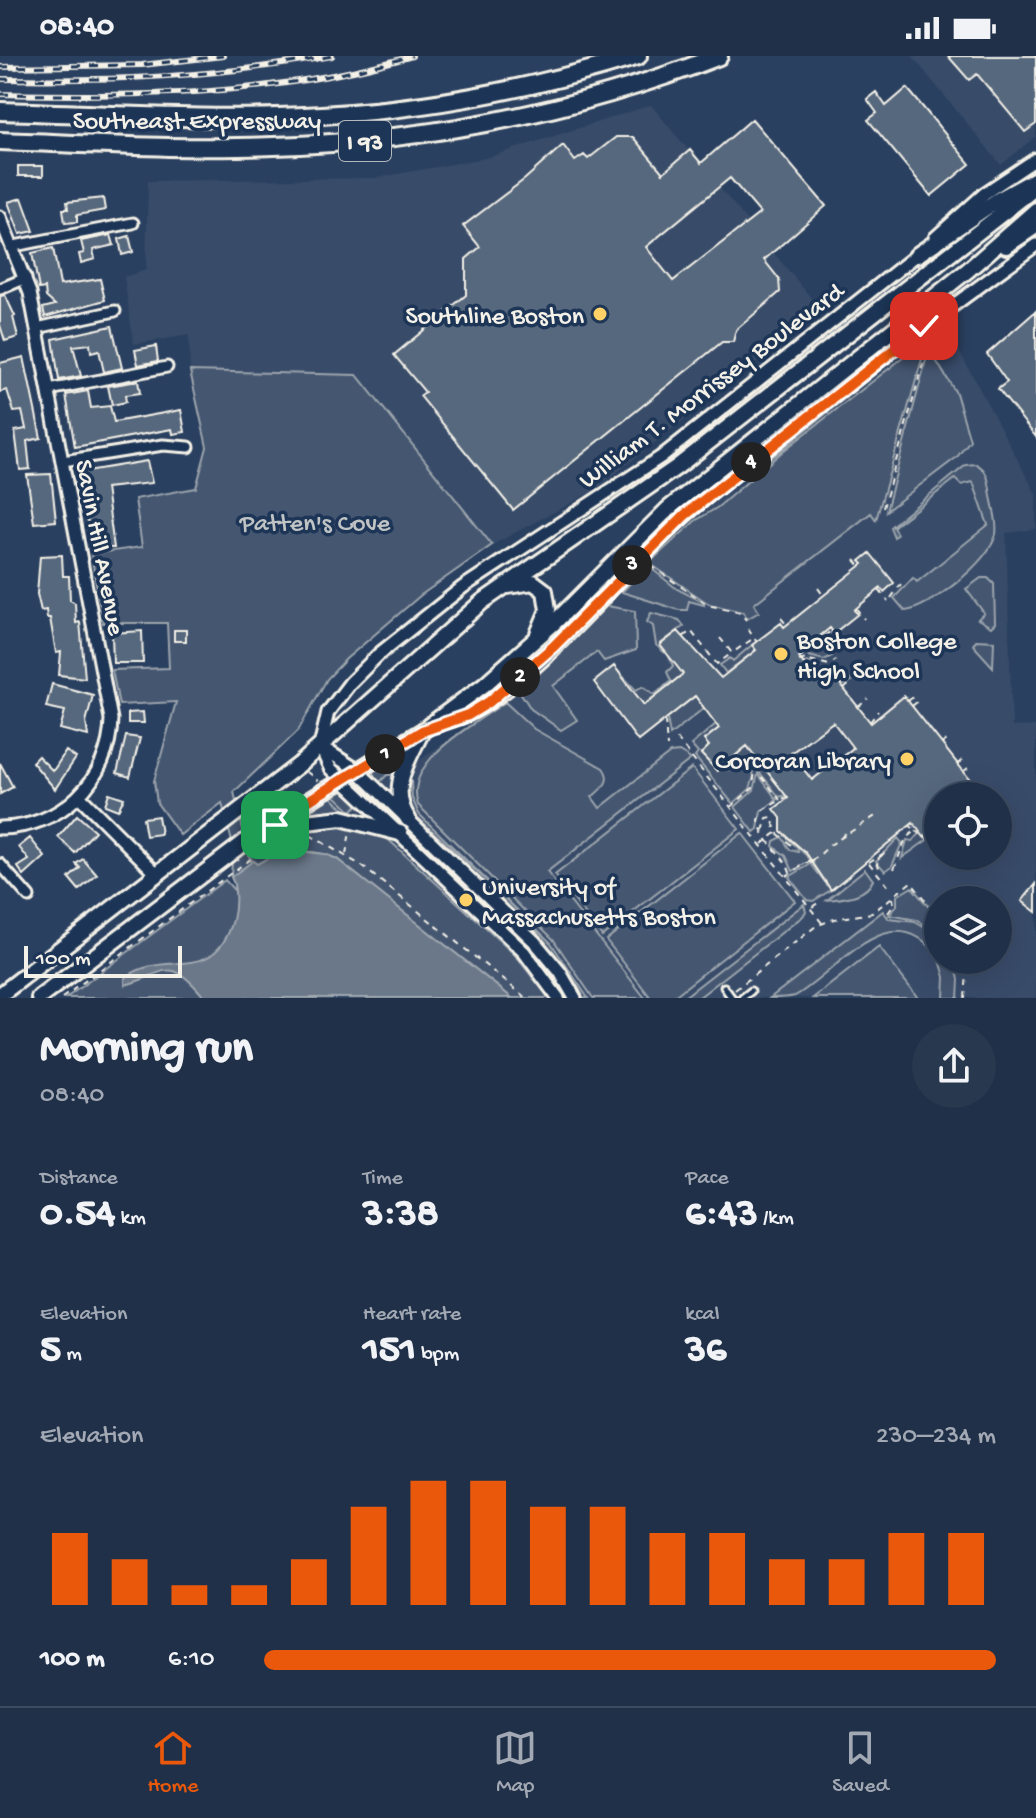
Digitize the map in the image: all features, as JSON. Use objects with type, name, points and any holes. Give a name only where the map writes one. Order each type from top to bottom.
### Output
[{"type":"highway","name":"Southeast Expressway","points":[[0,111],[255,117],[358,113],[510,91],[638,56]]},
{"type":"highway","name":"Southeast Expressway","points":[[0,141],[270,147],[403,137],[552,110],[719,56]]},
{"type":"main road","points":[[917,255],[996,201],[1036,179]]},
{"type":"main road","name":"William T. Morrissey Boulevard","points":[[0,995],[320,746],[496,591],[677,467],[1036,187]]},
{"type":"main road","points":[[39,998],[262,829],[422,731],[528,648],[682,496],[968,270],[1036,210]]},
{"type":"main road","points":[[968,270],[1036,226]]},
{"type":"main road","points":[[496,591],[529,581],[545,591],[548,610],[528,648]]},
{"type":"main road","points":[[262,829],[332,818],[404,826],[399,783],[422,731]]},
{"type":"street","name":"William T. Morrissey Boulevard","points":[[320,746],[325,719],[340,694],[374,658],[418,621],[477,578],[661,457],[917,255],[964,210],[1036,159]]},
{"type":"street","name":"Savin Hill Avenue","points":[[0,217],[26,278],[111,711],[110,735],[103,759],[79,796],[44,821],[0,828]]},
{"type":"street","points":[[14,246],[105,225],[133,223]]},
{"type":"street","points":[[422,731],[468,715],[496,697],[553,647],[700,503],[924,326],[1036,245]]},
{"type":"street","points":[[0,289],[26,278]]},
{"type":"street","points":[[37,328],[115,311]]},
{"type":"street","points":[[49,390],[167,367]]},
{"type":"street","points":[[63,461],[163,445],[189,447]]},
{"type":"street","points":[[320,746],[357,770],[404,826],[524,952],[558,998]]},
{"type":"street","points":[[320,746],[325,760],[342,779],[404,826],[545,953],[575,998]]},
{"type":"street","points":[[79,796],[157,874]]},
{"type":"street","points":[[0,864],[29,897]]},
{"type":"lane","points":[[724,987],[731,996]]},
{"type":"lane","points":[[742,998],[751,991]]},
{"type":"path","points":[[883,508],[926,353],[925,347],[917,344]]},
{"type":"path","points":[[855,560],[860,566]]},
{"type":"path","points":[[647,563],[708,605],[741,613],[746,620]]},
{"type":"path","points":[[891,598],[901,584]]},
{"type":"path","points":[[889,587],[895,593]]},
{"type":"path","points":[[818,588],[823,595]]},
{"type":"path","points":[[879,590],[888,601]]},
{"type":"path","points":[[856,608],[864,619]]},
{"type":"path","points":[[781,618],[787,625]]},
{"type":"path","points":[[713,667],[755,639],[748,629]]},
{"type":"path","points":[[683,637],[691,631],[717,664]]},
{"type":"path","points":[[832,632],[838,640]]},
{"type":"path","points":[[720,638],[732,653]]},
{"type":"path","points":[[799,661],[806,659],[829,665],[836,660]]},
{"type":"path","points":[[844,689],[853,681]]},
{"type":"path","points":[[908,701],[913,697]]},
{"type":"path","points":[[858,707],[868,699]]},
{"type":"path","points":[[912,706],[917,702]]},
{"type":"path","points":[[870,722],[878,711]]},
{"type":"path","points":[[665,720],[667,747]]},
{"type":"path","points":[[677,739],[822,923]]},
{"type":"path","points":[[942,744],[946,740]]},
{"type":"path","points":[[734,756],[746,760],[780,801]]},
{"type":"path","points":[[958,764],[962,760]]},
{"type":"path","points":[[731,807],[753,788],[754,768]]},
{"type":"path","points":[[964,771],[968,768]]},
{"type":"path","points":[[306,771],[319,782]]},
{"type":"path","points":[[788,796],[759,816],[762,832],[785,857],[790,872]]},
{"type":"path","points":[[785,877],[790,872],[799,871],[880,813]]},
{"type":"path","points":[[762,832],[767,818],[772,817],[778,831],[796,849]]},
{"type":"path","points":[[346,855],[351,824]]},
{"type":"path","points":[[910,825],[924,839]]},
{"type":"path","points":[[841,839],[847,830]]},
{"type":"path","points":[[760,845],[778,831]]},
{"type":"path","points":[[894,869],[906,838],[915,831]]},
{"type":"path","points":[[303,834],[321,839],[346,855],[526,998]]},
{"type":"path","points":[[62,998],[257,854],[291,835]]},
{"type":"path","points":[[875,870],[879,866],[875,861],[886,852],[868,862],[888,886]]},
{"type":"path","points":[[812,862],[817,866]]},
{"type":"path","points":[[731,996],[822,923],[869,914],[911,882],[924,899]]},
{"type":"path","points":[[888,913],[895,904],[892,898]]},
{"type":"path","points":[[811,908],[818,903]]},
{"type":"path","points":[[842,918],[843,925]]},
{"type":"path","points":[[965,998],[967,974]]},
{"type":"shaded area","points":[[912,56],[1036,56],[1036,136],[1001,165]]},
{"type":"shaded area","name":"Southline Boston","points":[[651,105],[822,311],[592,492],[492,545],[357,375],[190,371],[189,335],[134,344],[124,277],[146,270],[148,181],[375,178],[486,158]]},
{"type":"shaded area","name":"Boston College High School","points":[[942,319],[1036,494],[1036,529],[1006,533],[1012,727],[1036,726],[1036,998],[512,998],[325,854],[279,852],[257,865],[248,855],[335,794],[396,757],[413,765],[497,704],[697,513],[743,483],[784,444]]},
{"type":"shaded area","points":[[279,852],[325,854],[337,859],[512,998],[205,998],[183,975],[167,970],[125,985],[125,978],[140,969],[201,960],[214,953],[225,940],[233,920],[235,898],[231,877],[253,861],[257,864]]},
{"type":"green space","points":[[913,343],[759,468],[784,444]]},
{"type":"green space","points":[[918,346],[924,348],[922,359],[876,520],[871,513],[754,604],[759,612],[747,619],[743,612],[709,604],[649,563],[695,521],[718,507],[783,451]]},
{"type":"green space","points":[[929,349],[956,393],[970,440],[957,457],[886,511]]},
{"type":"green space","name":"Patten's Cove","points":[[190,371],[357,375],[492,545],[421,595],[346,659],[327,679],[298,731],[234,792],[252,868],[473,998],[66,998],[225,880],[234,890],[235,885],[231,877],[233,846],[222,803],[180,835],[157,803],[154,781],[176,702],[119,705],[112,670],[169,668],[167,623],[103,623],[91,554],[142,547],[135,499],[196,488],[207,447]]},
{"type":"green space","points":[[976,464],[988,478],[995,515],[996,534],[991,545],[970,570],[942,594],[905,611],[894,598],[913,578],[917,582],[988,525],[973,482],[961,485],[955,479],[893,527],[897,534],[894,537],[890,527],[966,465]]},
{"type":"green space","points":[[647,565],[677,589],[704,605],[689,601],[687,610],[679,610],[622,592]]},
{"type":"green space","points":[[981,578],[988,578],[994,584],[995,623],[991,627],[978,619],[984,613],[966,589]]},
{"type":"green space","points":[[607,606],[635,611],[636,650],[604,661],[597,652],[553,686],[577,720],[561,730],[531,709],[520,692]]},
{"type":"green space","points":[[651,613],[679,620],[684,626],[660,644],[665,653],[656,645],[653,626],[647,622]]},
{"type":"green space","points":[[823,634],[828,640],[833,636],[836,640],[832,656],[824,660],[809,656],[803,650]]},
{"type":"green space","points":[[976,640],[994,641],[993,667],[973,645]]},
{"type":"green space","points":[[752,645],[756,650],[726,673],[720,665],[730,658],[733,661]]},
{"type":"green space","points":[[668,654],[683,674],[644,705],[614,667],[636,690],[643,686],[654,694],[671,681],[667,672],[673,666]]},
{"type":"green space","points":[[803,663],[817,666],[823,681],[843,673],[851,681],[842,686],[835,679],[824,689]]},
{"type":"green space","points":[[698,694],[704,708],[670,735],[667,718]]},
{"type":"green space","points":[[505,702],[534,729],[603,768],[607,781],[592,797],[600,808],[670,753],[679,752],[691,759],[547,872],[645,998],[593,998],[553,939],[418,805],[416,789],[421,773],[431,759],[444,745]]},
{"type":"green space","points":[[716,724],[719,728],[704,740],[709,746],[701,754],[717,771],[722,766],[728,770],[738,761],[750,764],[754,776],[750,789],[733,804],[695,757],[698,753],[691,745]]},
{"type":"green space","points":[[747,746],[786,795],[779,797],[754,767],[736,755]]},
{"type":"green space","points":[[396,757],[402,758],[397,775],[387,775],[379,783],[372,771]]},
{"type":"green space","points":[[692,768],[739,829],[602,936],[555,875]]},
{"type":"green space","points":[[758,774],[777,800],[761,811],[758,829],[754,832],[735,807],[754,790]]},
{"type":"green space","points":[[405,781],[411,781],[412,798],[419,814],[551,943],[588,998],[584,998],[550,947],[529,923],[413,813],[408,805]]},
{"type":"green space","points":[[344,791],[359,804],[351,811],[334,795]]},
{"type":"green space","points":[[375,795],[537,952],[569,998],[564,998],[528,949],[372,798]]},
{"type":"green space","points":[[331,797],[349,814],[309,815],[309,812]]},
{"type":"green space","points":[[327,822],[381,833],[514,954],[549,998],[512,998],[337,859],[306,851],[277,856],[257,865],[248,855],[289,830]]},
{"type":"green space","points":[[742,833],[795,901],[672,998],[651,998],[606,940]]},
{"type":"green space","points":[[921,833],[924,842],[902,858],[907,840],[912,841]]},
{"type":"green space","points":[[782,837],[790,850],[798,852],[797,847],[808,857],[815,852],[813,859],[793,871],[786,856],[773,846],[774,841]]},
{"type":"green space","points":[[898,838],[902,843],[892,866],[885,871],[876,861]]},
{"type":"green space","points":[[811,864],[831,890],[813,901],[807,900],[789,877]]},
{"type":"green space","points":[[865,869],[873,880],[870,886],[854,896],[827,900]]},
{"type":"green space","points":[[912,887],[924,901],[924,924],[889,915],[897,906],[897,896]]},
{"type":"green space","points":[[804,904],[806,911],[803,916],[698,998],[683,998]]},
{"type":"green space","points":[[883,911],[889,919],[915,922],[924,927],[924,942],[901,932],[883,934],[846,956],[795,996],[770,998]]},
{"type":"green space","points":[[879,947],[918,998],[813,998]]},
{"type":"green space","points":[[944,974],[958,974],[958,998],[944,998]]},
{"type":"building","points":[[948,56],[1036,56],[1036,124],[1025,132],[977,74],[969,80]]},
{"type":"building","points":[[907,88],[970,164],[931,196],[868,120],[877,113],[867,99],[876,92],[886,106]]},
{"type":"building","name":"Southline Boston","points":[[752,119],[826,206],[764,260],[779,279],[780,292],[736,330],[733,342],[722,342],[513,510],[420,396],[425,392],[394,355],[466,295],[466,259],[480,247],[463,226],[525,179],[563,145],[575,161],[584,155],[588,159],[616,137],[633,137],[663,173],[690,150],[701,163]],"holes":[[[730,178],[760,213],[673,281],[646,247]]]},
{"type":"building","points":[[18,166],[43,166],[43,176],[18,176]]},
{"type":"building","points":[[22,198],[34,231],[20,234],[8,202]]},
{"type":"building","points":[[103,198],[105,210],[77,215],[77,222],[65,223],[63,209],[68,209],[67,202]]},
{"type":"building","points":[[111,235],[114,245],[93,250],[95,259],[81,263],[79,254],[84,253],[81,241]]},
{"type":"building","points":[[129,236],[133,252],[122,255],[119,239]]},
{"type":"building","points":[[53,248],[60,285],[100,279],[105,300],[45,317],[43,308],[55,305],[46,297],[45,288],[39,289],[32,253]]},
{"type":"building","points":[[5,295],[15,316],[18,337],[5,341],[0,325],[0,296]]},
{"type":"building","points":[[1036,311],[1036,437],[998,389],[1007,382],[987,354]]},
{"type":"building","points":[[112,326],[122,368],[104,372],[99,350],[91,352],[90,344],[73,346],[81,376],[59,380],[53,339]]},
{"type":"building","points":[[156,346],[158,361],[138,365],[135,350]]},
{"type":"building","points":[[24,357],[41,438],[27,441],[30,469],[20,470],[15,431],[26,429],[22,411],[14,412],[7,390],[0,392],[0,363]]},
{"type":"building","points":[[138,381],[140,393],[125,395],[126,402],[112,405],[108,386]]},
{"type":"building","points":[[88,391],[91,408],[110,406],[114,422],[181,410],[185,432],[173,434],[172,429],[75,447],[66,395]]},
{"type":"building","points":[[147,461],[152,483],[106,488],[114,548],[91,548],[81,472]]},
{"type":"building","points":[[51,474],[56,521],[34,523],[27,475]]},
{"type":"building","points":[[870,553],[894,583],[884,592],[881,588],[854,610],[858,614],[834,633],[830,628],[803,650],[805,653],[799,658],[824,689],[836,679],[871,723],[904,696],[972,782],[924,782],[924,837],[913,823],[831,890],[806,853],[781,831],[781,818],[774,809],[788,798],[747,746],[717,771],[701,754],[709,746],[704,740],[719,728],[695,696],[638,741],[594,682],[614,666],[644,705],[683,674],[660,645],[678,631],[721,678],[756,650],[752,645],[781,623],[784,627],[863,564],[860,561]],"holes":[[[833,722],[853,748],[812,780],[791,753]]]},
{"type":"building","points":[[62,555],[63,576],[69,576],[70,600],[75,603],[76,623],[80,622],[85,678],[59,675],[61,652],[56,653],[50,618],[47,618],[46,610],[41,611],[37,594],[40,556]]},
{"type":"building","points":[[174,630],[186,630],[186,641],[174,641]]},
{"type":"building","points":[[142,631],[143,663],[113,663],[112,633]]},
{"type":"building","points":[[52,684],[93,695],[86,722],[88,736],[60,729],[65,711],[46,707]]},
{"type":"building","points":[[143,712],[144,723],[128,723],[128,713]]},
{"type":"building","points":[[126,736],[140,738],[130,777],[117,773]]},
{"type":"building","points":[[66,751],[76,758],[55,789],[32,762],[38,756],[53,771]]},
{"type":"building","points":[[0,763],[13,787],[0,794]]},
{"type":"building","points":[[109,793],[124,798],[118,810],[105,805]]},
{"type":"building","points":[[77,815],[95,831],[75,853],[58,837]]},
{"type":"building","points":[[158,816],[161,834],[146,836],[143,818]]},
{"type":"building","points":[[30,838],[45,857],[24,876],[18,867],[29,860],[19,847]]},
{"type":"building","points":[[83,859],[97,875],[79,890],[69,878],[80,868],[76,864]]},
{"type":"building","points":[[1036,884],[1036,912],[1022,901]]},
{"type":"railway","points":[[0,67],[142,65],[223,56]]},
{"type":"railway","points":[[0,79],[166,76],[248,69],[332,56]]},
{"type":"railway","points":[[0,94],[104,95],[208,91],[310,79],[412,56]]},
{"type":"place","name":"Southline Boston","points":[[600,314]]},
{"type":"place","name":"Boston College High School","points":[[781,654]]},
{"type":"place","name":"Corcoran Library","points":[[907,759]]},
{"type":"place","name":"University of Massachusetts Boston","points":[[466,900]]},
{"type":"route","points":[[275,825],[262,829],[422,731],[475,712],[489,702],[553,647],[685,515],[924,326]]}]
